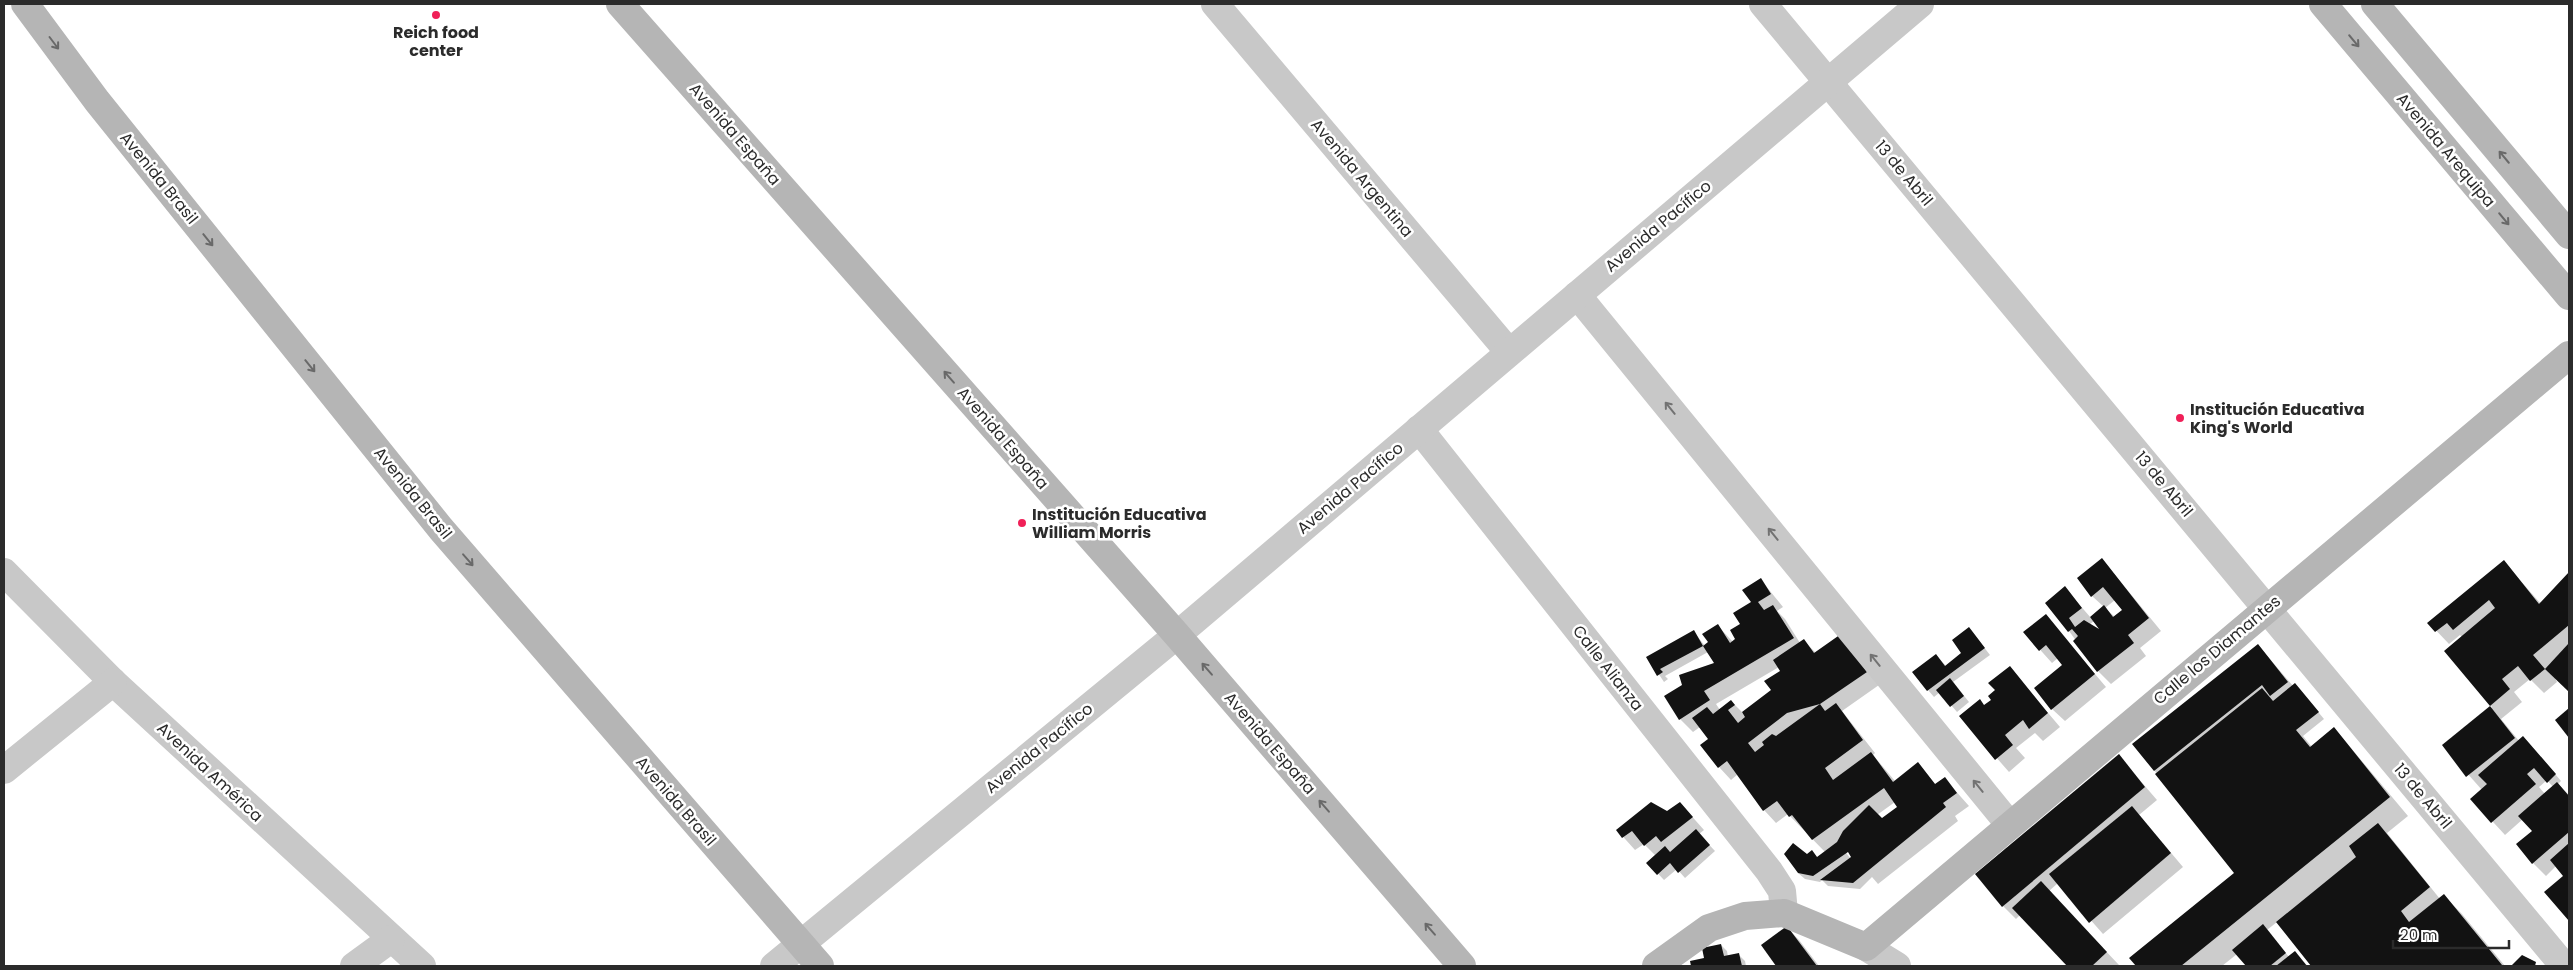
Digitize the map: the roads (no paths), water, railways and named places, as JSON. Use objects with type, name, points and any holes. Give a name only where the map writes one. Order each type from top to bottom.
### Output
[{"type":"street","name":"Avenida Brasil","points":[[25,4],[97,101],[441,529],[820,966]]},
{"type":"street","name":"Avenida España","points":[[620,4],[1177,634],[1462,966]]},
{"type":"street","name":"Avenida Argentina","points":[[1215,4],[1509,352]]},
{"type":"street","name":"13 de Abril","points":[[1763,4],[2564,966]]},
{"type":"street","name":"Avenida Pacífico","points":[[774,966],[1177,634],[1920,4]]},
{"type":"street","name":"Avenida Arequipa","points":[[2323,4],[2569,296]]},
{"type":"street","points":[[2375,4],[2569,235]]},
{"type":"street","points":[[1577,294],[2009,824]]},
{"type":"street","name":"Calle los Diamantes","points":[[1866,947],[2009,824],[2569,354]]},
{"type":"street","name":"Calle Alianza","points":[[1419,429],[1768,871],[1782,891],[1784,913]]},
{"type":"street","name":"Avenida América","points":[[4,572],[113,682],[422,966]]},
{"type":"street","points":[[4,770],[113,682]]},
{"type":"street","points":[[1656,966],[1709,928],[1745,916],[1784,913],[1866,947],[1896,966]]},
{"type":"street","points":[[354,966],[391,939]]},
{"type":"place","name":"Reich food center","points":[[436,15]]},
{"type":"place","name":"Institución Educativa King's World","points":[[2180,418]]},
{"type":"place","name":"Institución Educativa William Morris","points":[[1022,523]]}]
